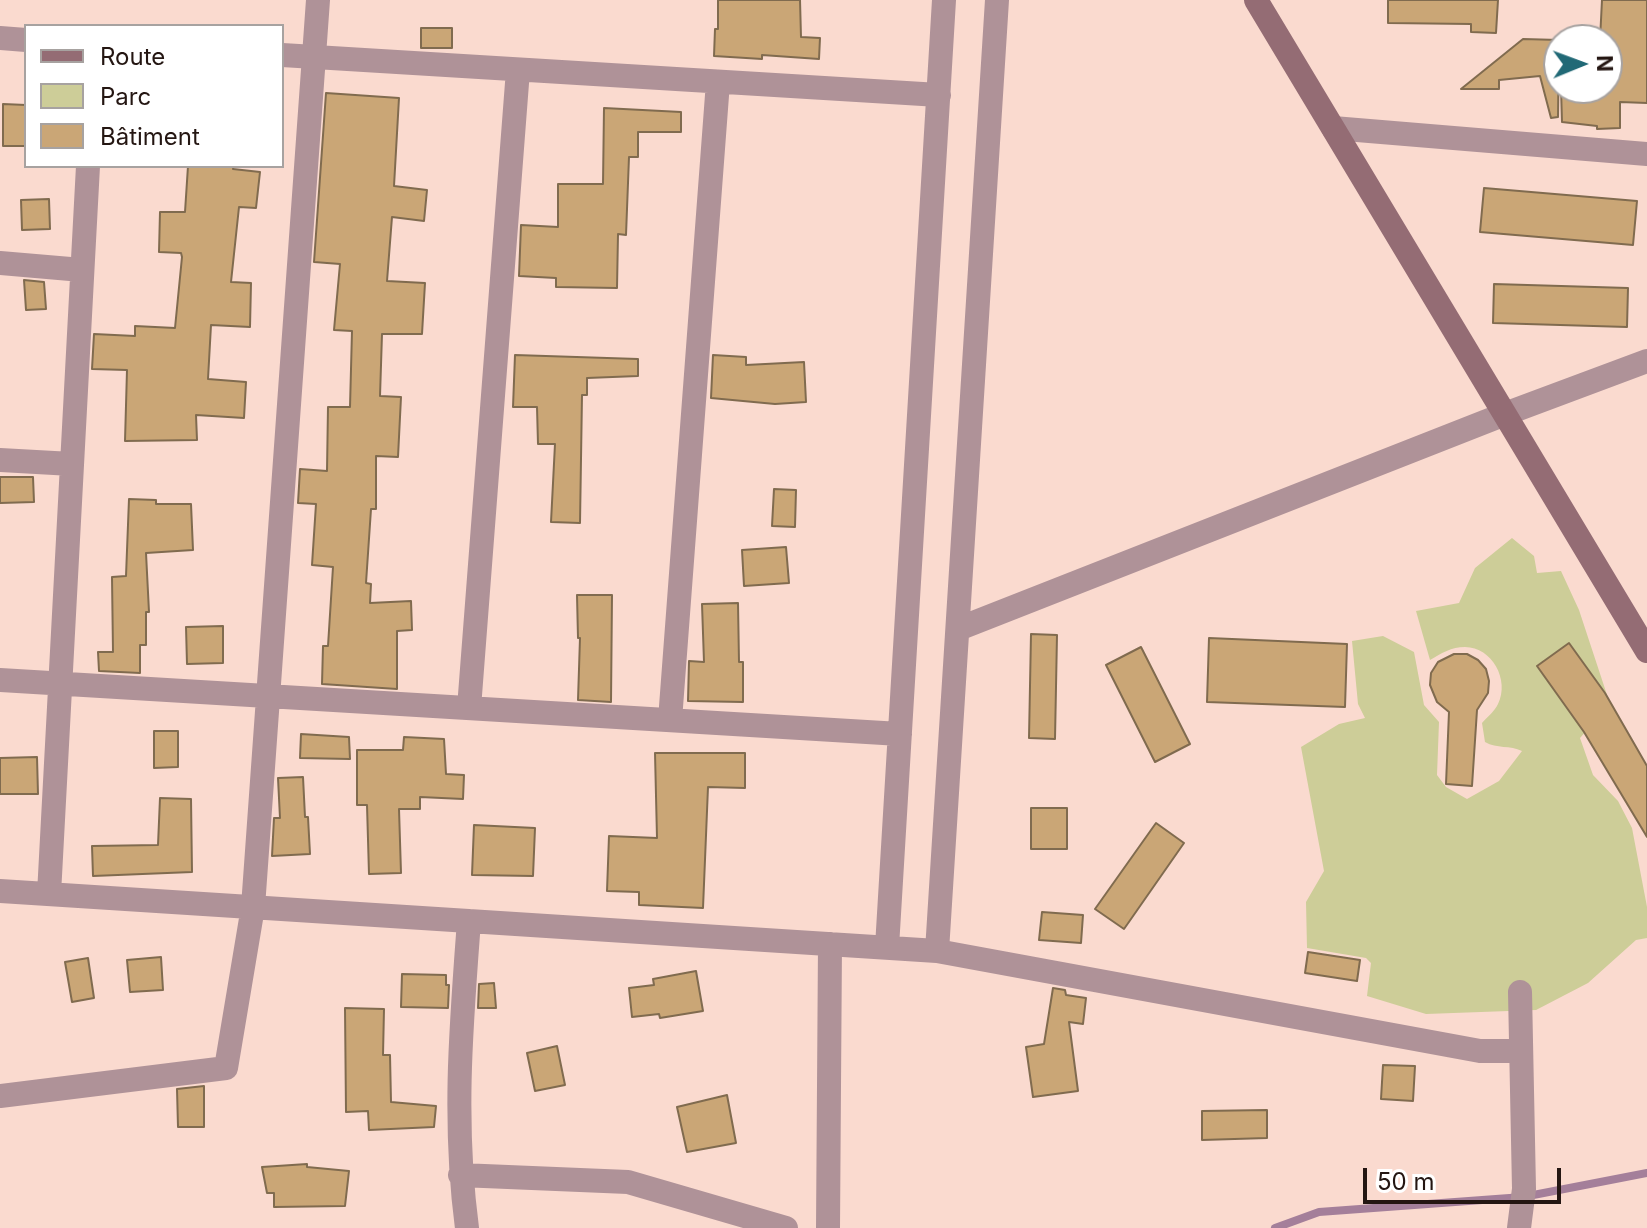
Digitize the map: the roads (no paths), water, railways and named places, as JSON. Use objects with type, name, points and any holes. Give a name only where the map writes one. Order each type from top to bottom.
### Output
[{"type":"street","points":[[0,1096],[226,1068],[253,907],[318,0]]},
{"type":"street","points":[[887,947],[944,0]]},
{"type":"street","points":[[937,951],[997,0]]},
{"type":"street","points":[[1256,0],[1647,651]]},
{"type":"street","points":[[0,38],[24,40]]},
{"type":"street","points":[[284,55],[939,95]]},
{"type":"street","points":[[469,708],[518,70]]},
{"type":"street","points":[[670,720],[718,82]]},
{"type":"street","points":[[1333,128],[1647,154]]},
{"type":"street","points":[[49,894],[88,168]]},
{"type":"street","points":[[0,263],[82,270]]},
{"type":"street","points":[[958,629],[1647,361]]},
{"type":"street","points":[[0,460],[72,464]]},
{"type":"street","points":[[0,680],[900,734]]},
{"type":"street","points":[[0,891],[937,951],[1480,1051],[1521,1051]]},
{"type":"street","points":[[467,1228],[460,1175],[458,1084],[469,921]]},
{"type":"street","points":[[828,1228],[830,944]]},
{"type":"street","points":[[1519,1228],[1524,1189],[1520,992]]},
{"type":"street","points":[[460,1175],[628,1182],[786,1228]]},
{"type":"waterway","points":[[1275,1228],[1319,1212],[1523,1197],[1647,1173]]}]
